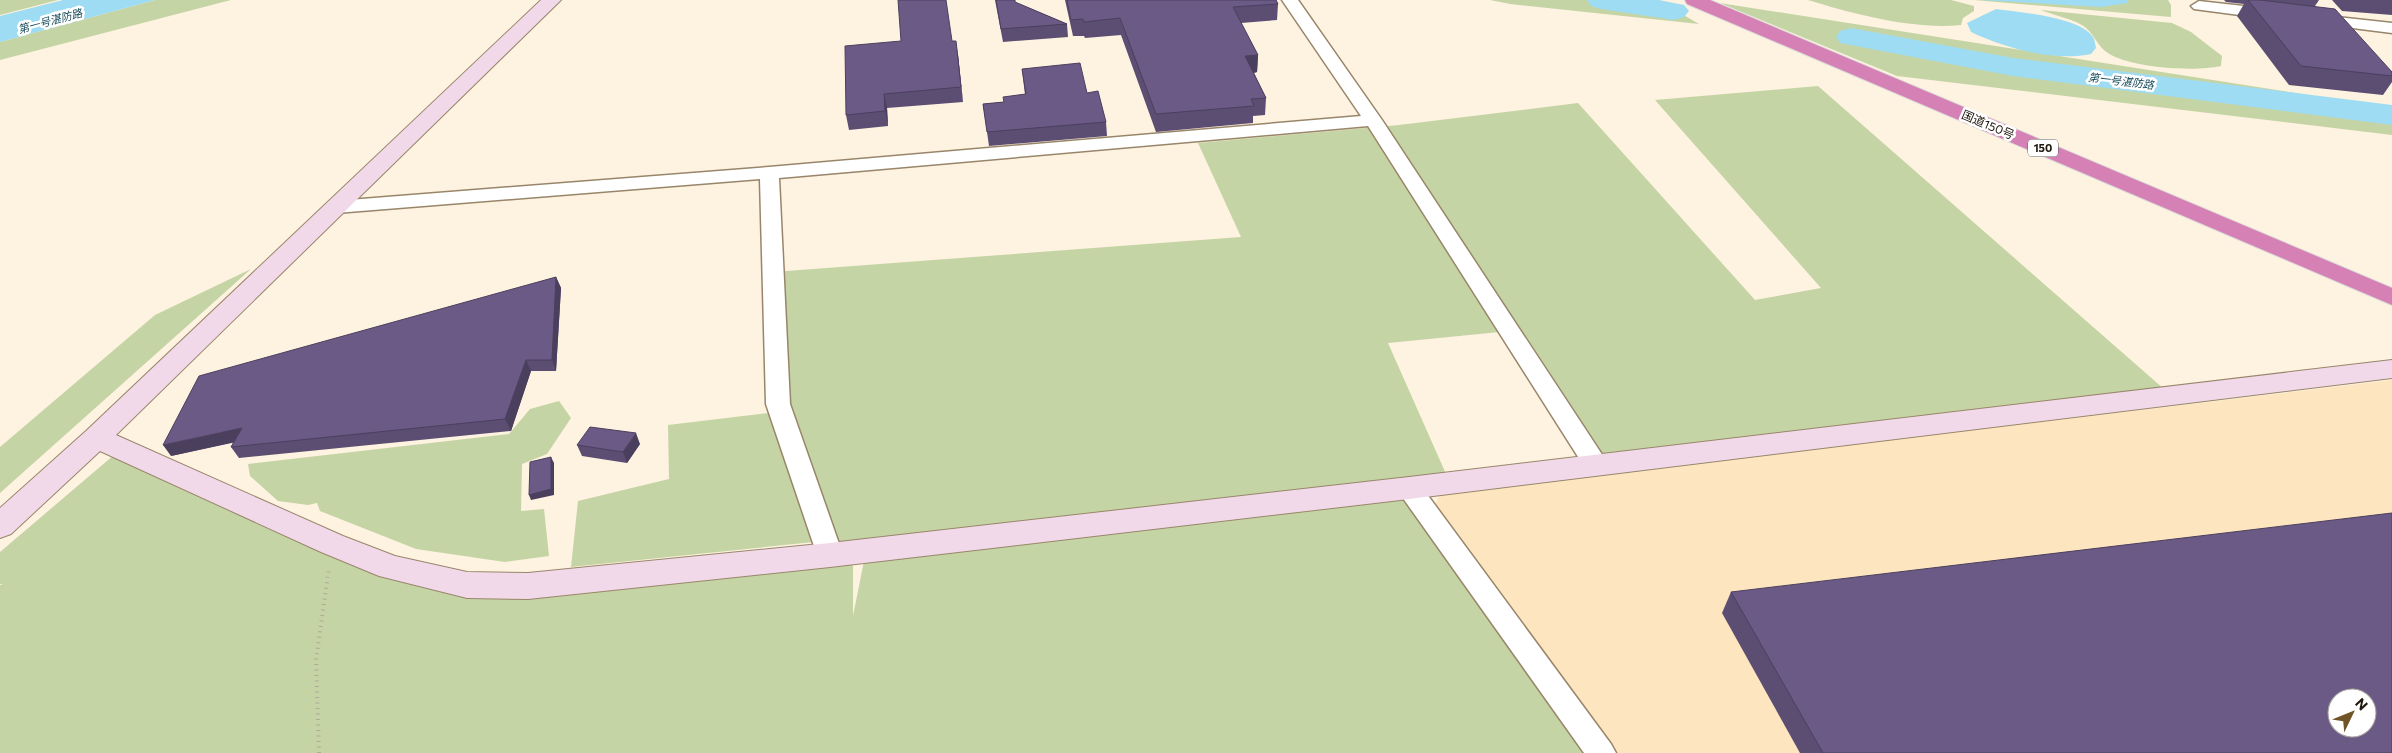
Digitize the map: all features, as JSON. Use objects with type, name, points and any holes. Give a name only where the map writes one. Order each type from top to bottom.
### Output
[{"type":"highway","name":"国道150号","points":[[1694,0],[2392,297]]},
{"type":"street","points":[[0,526],[96,438],[552,0]]},
{"type":"street","points":[[1290,0],[1373,120],[1596,464]]},
{"type":"street","points":[[2199,6],[2286,16]]},
{"type":"street","points":[[2305,18],[2392,28]]},
{"type":"street","points":[[336,207],[769,173],[1373,120]]},
{"type":"street","points":[[769,173],[778,404],[830,555]]},
{"type":"street","points":[[96,438],[332,544],[390,567],[467,585],[528,586],[830,555],[1409,488],[2392,369]]},
{"type":"street","points":[[1409,488],[1601,753]]},
{"type":"path","points":[[319,753],[316,660],[332,544]]},
{"type":"shaded area","points":[[2392,380],[2392,753],[1615,753],[1433,509],[1440,494]]},
{"type":"green space","points":[[0,0],[58,0],[0,15]]},
{"type":"green space","points":[[155,0],[231,0],[0,60],[0,42]]},
{"type":"green space","points":[[1490,0],[1658,0],[1699,24],[1510,4]]},
{"type":"green space","points":[[1808,0],[1951,0],[1974,6],[1974,11],[1963,18],[1961,25],[1924,25],[1884,20]]},
{"type":"green space","points":[[1974,0],[2168,0],[2171,5],[2171,17]]},
{"type":"green space","points":[[1720,3],[2392,108],[2392,135],[1897,76]]},
{"type":"green space","points":[[2041,10],[2172,23],[2191,32],[2222,56],[2221,66],[2195,69],[2163,67],[2118,58],[2108,53],[2081,24]]},
{"type":"green space","points":[[1818,86],[2172,396],[1596,465],[1510,331],[1388,343],[1450,483],[1409,487],[1589,753],[0,753],[0,585],[3,585],[0,584],[0,552],[121,449],[451,591],[853,564],[853,616],[866,551],[830,555],[778,404],[773,272],[1241,237],[1198,143],[1399,125],[1578,103],[1755,300],[1821,288],[1655,100]]},
{"type":"green space","points":[[251,269],[0,493],[0,447],[155,315]]},
{"type":"green space","points":[[559,401],[571,418],[547,454],[522,464],[521,511],[544,509],[549,556],[505,562],[416,549],[320,511],[317,503],[308,505],[278,501],[250,476],[248,464],[509,434],[530,409]]},
{"type":"green space","points":[[769,413],[814,542],[571,567],[578,501],[669,479],[668,425]]},
{"type":"water","points":[[63,0],[155,0],[0,42],[0,16]]},
{"type":"water","points":[[1981,0],[2128,0],[2128,3],[2101,7]]},
{"type":"water","points":[[1996,9],[2048,17],[2075,25],[2086,30],[2093,37],[2096,48],[2091,54],[2077,56],[2046,55],[2014,48],[1971,32],[1967,23]]},
{"type":"building","points":[[898,0],[946,0],[952,41],[956,41],[961,87],[884,94],[885,111],[846,115],[845,46],[901,41]]},
{"type":"building","points":[[996,0],[1015,0],[1015,2],[1067,24],[1001,29]]},
{"type":"building","points":[[1067,0],[1276,0],[1278,4],[1233,7],[1258,55],[1245,56],[1266,98],[1251,99],[1254,106],[1156,114],[1120,18],[1084,22],[1083,19],[1071,20]]},
{"type":"building","points":[[2248,0],[2335,9],[2392,72],[2392,76],[2301,66]]},
{"type":"building","points":[[1080,63],[1087,93],[1098,91],[1106,122],[987,132],[983,104],[1004,102],[1003,97],[1026,94],[1022,69]]},
{"type":"building","points":[[556,277],[552,360],[526,360],[505,419],[231,447],[242,428],[163,445],[199,376]]},
{"type":"building","points":[[590,427],[636,433],[623,452],[577,445]]},
{"type":"building","points":[[551,457],[551,489],[529,495],[530,462]]},
{"type":"building","points":[[2392,513],[2392,753],[1823,753],[1731,592]]},
{"type":"waterway","name":"第一号湛防路","points":[[1601,0],[1674,11]]},
{"type":"waterway","name":"第一号湛防路","points":[[1851,37],[2013,67],[2392,115]]}]
